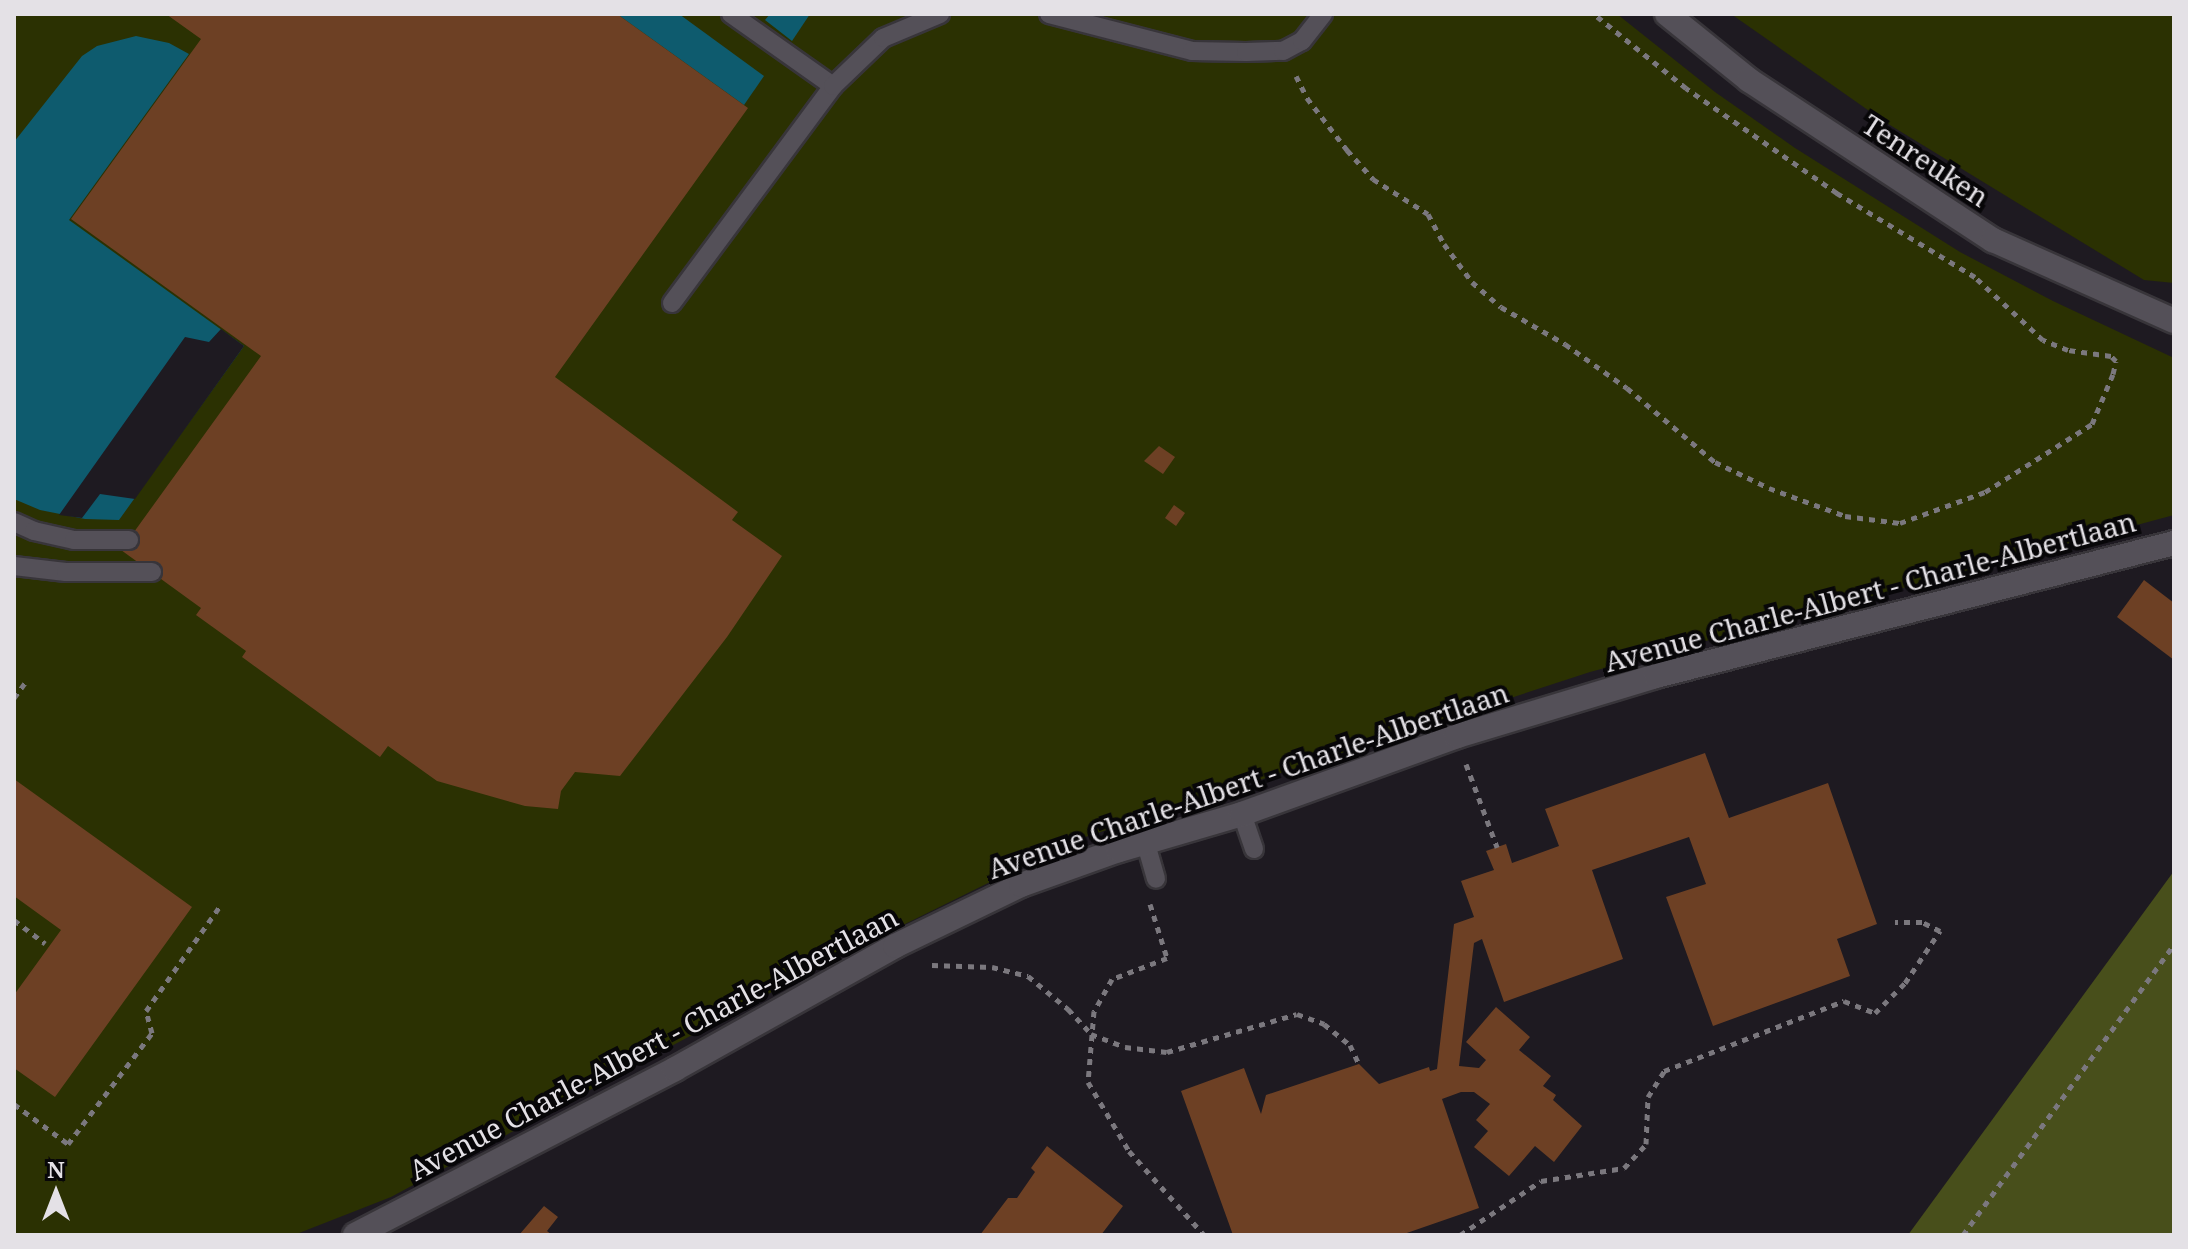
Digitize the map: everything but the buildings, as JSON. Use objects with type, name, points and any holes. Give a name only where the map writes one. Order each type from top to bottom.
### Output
[{"type":"street","name":"Tenreuken","points":[[1667,14],[1749,80],[1993,240],[2174,321]]},
{"type":"street","name":"Avenue Charle-Albert - Charle-Albertlaan","points":[[372,1232],[895,946],[1021,885],[1242,814],[1457,736],[1656,676],[2174,543]]},
{"type":"lane","points":[[731,14],[833,86]]},
{"type":"lane","points":[[672,303],[833,86],[883,38],[940,14]]},
{"type":"lane","points":[[1049,14],[1192,51],[1283,51],[1302,41],[1323,14]]},
{"type":"lane","points":[[14,522],[34,531],[74,540],[129,540]]},
{"type":"lane","points":[[14,566],[66,572],[152,572]]},
{"type":"lane","points":[[1242,814],[1254,849]]},
{"type":"lane","points":[[1146,844],[1152,888]]},
{"type":"path","points":[[1283,51],[1307,98],[1347,150],[1373,179],[1428,214],[1444,244],[1472,282],[1501,307],[1565,344],[1627,388],[1715,462],[1769,488],[1845,516],[1900,523],[1985,492],[2092,424],[2113,374],[2116,361],[2111,356],[2068,350],[2043,340],[1975,277],[1837,193],[1686,88],[1594,14]]},
{"type":"path","points":[[14,698],[25,683]]},
{"type":"path","points":[[1466,763],[1497,847]]},
{"type":"path","points":[[1152,888],[1167,958],[1112,979],[1094,1011],[1088,1082],[1129,1151],[1204,1235]]},
{"type":"path","points":[[14,1104],[68,1144],[152,1033],[146,1011],[220,906]]},
{"type":"path","points":[[14,920],[45,943]]},
{"type":"path","points":[[1460,1235],[1541,1181],[1624,1168],[1646,1144],[1648,1097],[1664,1071],[1844,1001],[1875,1013],[1905,983],[1940,931],[1922,922],[1895,922]]},
{"type":"path","points":[[1963,1235],[2174,945]]},
{"type":"path","points":[[932,965],[992,967],[1028,976],[1068,1009],[1091,1034],[1125,1047],[1167,1052],[1297,1014],[1324,1024],[1342,1038],[1350,1045],[1359,1064]]},
{"type":"green space","points":[[14,14],[1617,14],[1715,92],[1795,148],[1960,252],[2053,301],[2174,358],[2174,515],[1590,672],[1073,841],[824,964],[391,1197],[294,1235],[14,1235]]},
{"type":"green space","points":[[1731,14],[2174,14],[2174,283],[2144,280],[1885,122]]},
{"type":"green space","points":[[2174,871],[2174,1235],[1908,1235]]},
{"type":"water","points":[[617,14],[679,14],[764,76],[744,105]]},
{"type":"water","points":[[770,14],[810,14],[792,41],[765,20]]},
{"type":"water","points":[[136,36],[169,43],[189,54],[69,220],[244,346],[119,520],[85,519],[40,510],[14,499],[14,142],[82,56],[97,46]]},
{"type":"pier","points":[[221,329],[244,346],[135,499],[100,494],[82,518],[59,515],[185,337],[209,342]]}]
